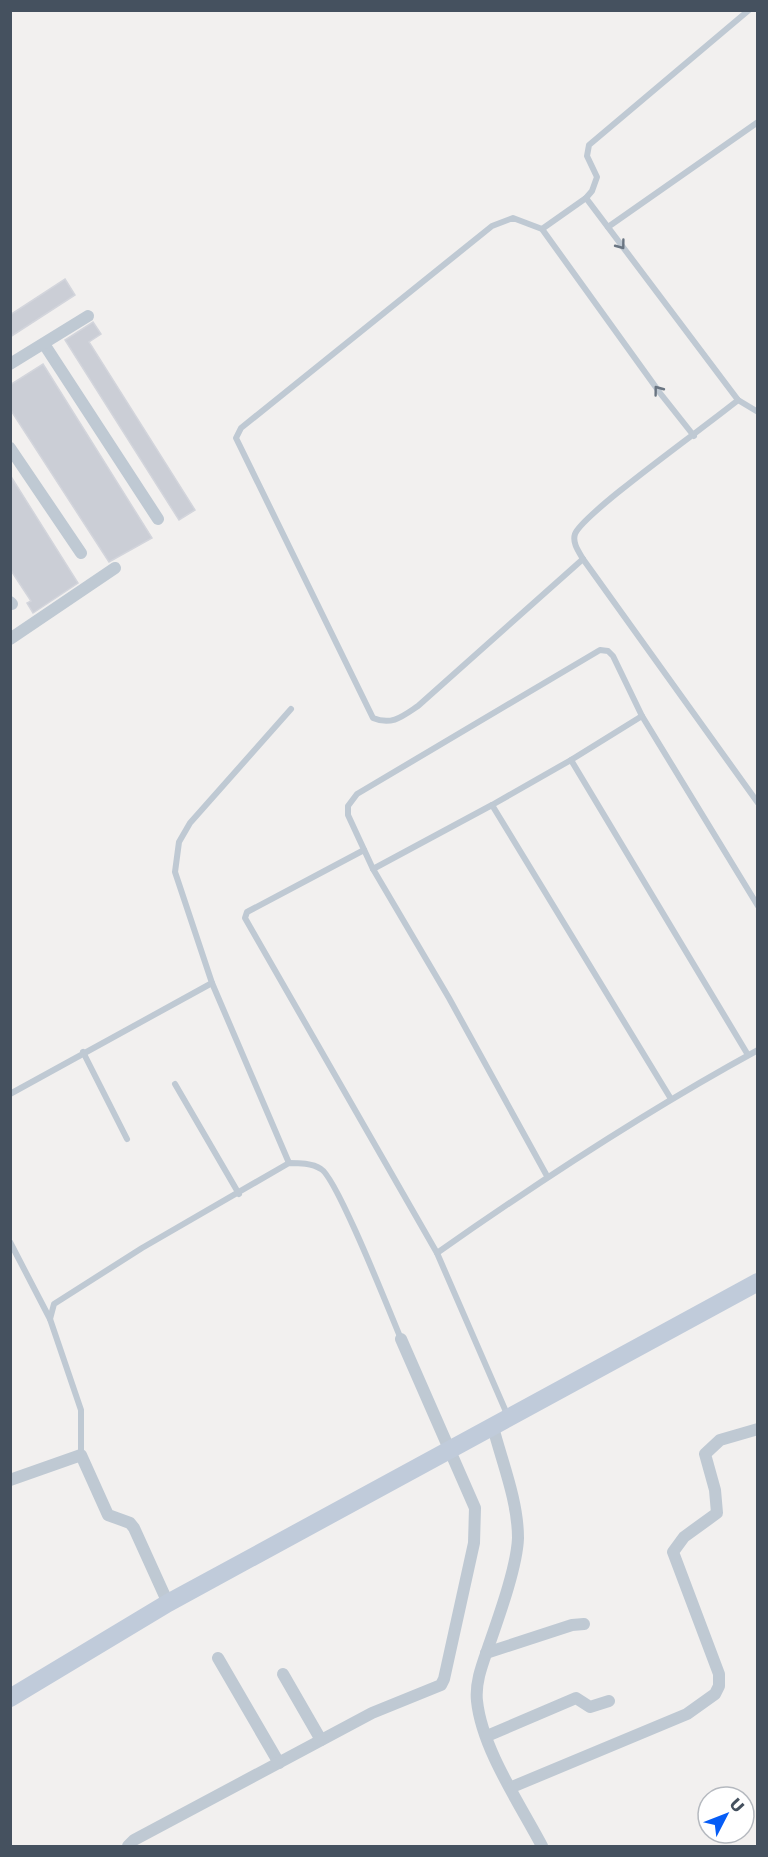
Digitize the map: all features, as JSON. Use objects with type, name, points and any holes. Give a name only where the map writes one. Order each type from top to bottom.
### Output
[{"type":"street","points":[[10,364],[88,316]]},
{"type":"street","points":[[44,344],[158,519]]},
{"type":"street","points":[[10,448],[81,553]]},
{"type":"street","points":[[10,639],[115,568]]},
{"type":"street","points":[[10,1698],[168,1603],[758,1282]]},
{"type":"street","points":[[128,1846],[134,1840],[372,1713],[441,1684],[444,1679],[477,1521],[455,1446],[401,1339]]},
{"type":"street","points":[[494,1426],[516,1517],[518,1539],[503,1602],[480,1670],[477,1699],[487,1736],[542,1846]]},
{"type":"street","points":[[512,1787],[687,1714],[715,1694],[719,1686],[719,1674],[673,1552],[684,1537],[717,1513],[715,1490],[705,1454],[720,1440],[758,1429]]},
{"type":"street","points":[[10,1480],[81,1455],[108,1515],[130,1523],[134,1528],[168,1603]]},
{"type":"street","points":[[486,1653],[573,1625],[584,1624]]},
{"type":"street","points":[[218,1658],[279,1763]]},
{"type":"street","points":[[283,1674],[321,1740]]},
{"type":"street","points":[[487,1736],[576,1698],[590,1707],[609,1701]]},
{"type":"lane","points":[[542,229],[586,198],[592,191],[597,177],[587,156],[589,145],[749,10]]},
{"type":"lane","points":[[608,227],[758,122]]},
{"type":"lane","points":[[586,198],[738,400],[758,412]]},
{"type":"lane","points":[[583,559],[418,706],[393,721],[380,721],[373,717],[236,443],[241,428],[492,226],[513,218],[542,229],[660,393],[694,436]]},
{"type":"lane","points":[[738,400],[605,504],[579,528],[574,540],[583,559],[758,803]]},
{"type":"lane","points":[[547,1176],[454,1006],[373,869],[348,815],[348,806],[357,794],[600,650],[608,651],[613,656],[642,716],[758,906]]},
{"type":"lane","points":[[289,1163],[212,984],[176,872],[179,842],[190,823],[291,709]]},
{"type":"lane","points":[[373,869],[492,805],[642,716]]},
{"type":"lane","points":[[571,760],[748,1055]]},
{"type":"lane","points":[[492,805],[671,1099]]},
{"type":"lane","points":[[364,850],[247,912],[245,918],[437,1253],[494,1426]]},
{"type":"lane","points":[[10,1094],[82,1052],[212,984]]},
{"type":"lane","points":[[437,1253],[547,1176],[671,1099],[758,1050]]},
{"type":"lane","points":[[82,1052],[127,1139]]},
{"type":"lane","points":[[176,1084],[239,1194]]},
{"type":"lane","points":[[50,1319],[51,1309],[61,1297],[289,1163],[314,1166],[327,1174],[363,1249],[401,1339]]},
{"type":"lane","points":[[10,1242],[50,1319],[81,1410],[81,1455]]},
{"type":"building","points":[[65,279],[75,295],[10,337],[10,315]]},
{"type":"building","points":[[93,322],[101,334],[89,342],[195,510],[179,520],[65,340]]},
{"type":"building","points":[[43,364],[152,538],[109,562],[10,409],[10,385]]},
{"type":"building","points":[[10,475],[78,583],[33,613],[27,603],[31,601],[10,569]]}]
